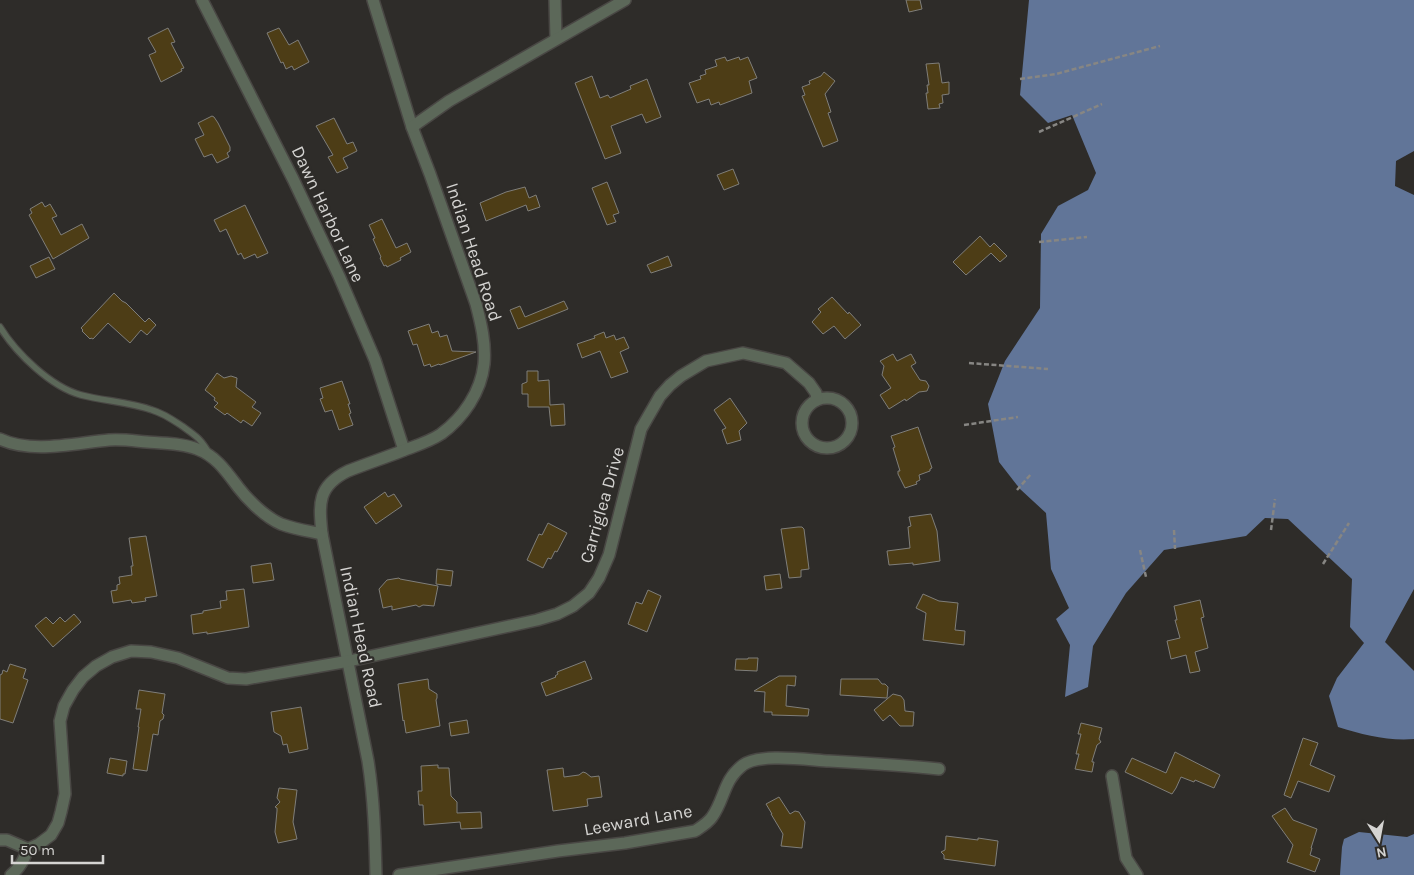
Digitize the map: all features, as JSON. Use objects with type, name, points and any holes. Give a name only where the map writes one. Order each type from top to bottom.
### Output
[{"type":"street","name":"Dawn Harbor Lane","points":[[202,0],[293,179],[339,276],[375,360],[404,450]]},
{"type":"street","name":"Indian Head Road","points":[[374,0],[412,127],[476,304],[484,342],[484,365],[480,382],[474,397],[454,423],[440,434],[422,444],[339,475],[323,494],[319,509],[322,534],[349,661],[372,784],[376,875]]},
{"type":"street","points":[[555,0],[556,39]]},
{"type":"street","points":[[412,127],[449,101],[625,0]]},
{"type":"street","name":"Carriglea Drive","points":[[28,848],[39,844],[51,835],[58,823],[61,812],[65,794],[60,721],[64,706],[83,677],[112,656],[131,651],[151,652],[178,658],[228,678],[246,679],[349,661],[557,614],[573,606],[589,593],[599,578],[610,555],[641,429],[660,396],[670,385],[706,361],[743,353],[786,363],[809,383],[816,393],[817,400]]},
{"type":"street","points":[[828,398],[839,401],[847,409],[851,419],[850,430],[845,440],[836,446],[825,448],[814,445],[806,437],[802,427],[803,416],[808,406],[817,400],[828,398]]},
{"type":"street","points":[[0,439],[18,445],[37,447],[111,440],[183,446],[196,449],[211,456],[225,468],[239,488],[269,517],[280,523],[322,534]]},
{"type":"street","name":"Leeward Lane","points":[[398,875],[625,843],[695,831],[712,818],[727,782],[734,773],[744,764],[762,759],[783,758],[939,769]]},
{"type":"street","points":[[1112,776],[1126,858],[1137,875]]},
{"type":"street","points":[[0,840],[7,840],[28,848],[24,860],[11,875]]},
{"type":"lane","points":[[0,327],[9,341],[40,373],[60,386],[80,395],[152,410],[170,418],[200,438],[211,456]]},
{"type":"path","points":[[1020,79],[1056,74],[1160,46]]},
{"type":"path","points":[[1040,132],[1102,104]]},
{"type":"path","points":[[1039,242],[1086,237]]},
{"type":"path","points":[[969,363],[1048,368]]},
{"type":"path","points":[[964,425],[1018,417]]},
{"type":"path","points":[[1016,490],[1031,474]]},
{"type":"path","points":[[1271,530],[1275,499]]},
{"type":"path","points":[[1323,564],[1349,523]]},
{"type":"path","points":[[1174,530],[1175,549]]},
{"type":"path","points":[[1140,550],[1146,577]]},
{"type":"water","points":[[1029,0],[1414,0],[1414,151],[1396,161],[1395,186],[1414,195],[1414,589],[1385,642],[1414,671],[1414,739],[1376,737],[1338,727],[1329,696],[1337,678],[1364,643],[1350,627],[1352,579],[1288,519],[1265,518],[1246,536],[1164,550],[1126,593],[1093,646],[1088,687],[1065,697],[1070,645],[1056,619],[1069,608],[1051,569],[1046,513],[1020,489],[999,462],[988,404],[1005,361],[1040,308],[1041,234],[1058,206],[1088,190],[1096,173],[1072,115],[1048,123],[1020,95]]},
{"type":"water","points":[[1359,832],[1407,837],[1414,834],[1414,875],[1340,875],[1344,839]]},
{"type":"building","points":[[906,0],[920,0],[922,9],[909,12]]},
{"type":"building","points":[[168,28],[175,42],[171,43],[184,68],[181,69],[182,71],[161,82],[149,55],[156,52],[148,38]]},
{"type":"building","points":[[279,28],[289,45],[298,40],[309,62],[294,70],[292,66],[286,69],[283,62],[281,63],[267,33]]},
{"type":"building","points":[[725,57],[727,61],[739,57],[740,60],[748,57],[757,78],[749,81],[752,93],[720,105],[719,102],[711,105],[709,99],[697,103],[689,83],[701,79],[700,76],[706,74],[705,70],[717,66],[715,60]]},
{"type":"building","points":[[939,63],[942,83],[949,82],[949,94],[942,95],[943,103],[939,104],[940,108],[928,109],[926,93],[928,93],[927,85],[929,85],[926,64]]},
{"type":"building","points":[[824,72],[835,81],[825,94],[831,112],[828,113],[838,141],[823,147],[802,96],[805,95],[802,87],[810,84],[809,81],[821,76]]},
{"type":"building","points":[[592,76],[600,98],[608,95],[610,98],[631,89],[630,86],[647,79],[661,117],[646,123],[642,114],[611,126],[621,153],[605,159],[575,83]]},
{"type":"building","points":[[212,116],[218,123],[230,147],[230,151],[227,153],[229,157],[217,163],[212,154],[204,157],[195,139],[204,135],[198,123]]},
{"type":"building","points":[[334,118],[347,144],[353,142],[357,151],[343,158],[348,168],[337,173],[328,157],[333,155],[316,126]]},
{"type":"building","points":[[733,169],[739,184],[724,190],[717,175]]},
{"type":"building","points":[[607,182],[619,213],[613,215],[616,222],[607,225],[592,188]]},
{"type":"building","points":[[525,187],[529,198],[536,195],[540,207],[528,211],[526,205],[486,221],[480,203],[506,192]]},
{"type":"building","points":[[42,202],[45,207],[50,204],[57,216],[52,218],[61,235],[82,224],[89,238],[53,259],[29,215],[32,213],[30,209]]},
{"type":"building","points":[[245,205],[268,253],[257,258],[255,254],[244,259],[241,253],[238,255],[226,229],[220,232],[214,220]]},
{"type":"building","points":[[382,219],[396,248],[407,243],[411,252],[387,267],[386,265],[384,266],[380,258],[373,239],[375,238],[369,225]]},
{"type":"building","points":[[980,236],[990,247],[994,243],[1007,256],[1000,262],[991,253],[966,275],[953,262]]},
{"type":"building","points":[[668,256],[672,266],[651,273],[647,265]]},
{"type":"building","points":[[49,257],[55,269],[36,278],[30,266]]},
{"type":"building","points":[[114,293],[145,322],[149,318],[156,325],[147,335],[141,330],[130,343],[108,323],[93,339],[90,339],[82,331],[81,328]]},
{"type":"building","points":[[832,297],[861,325],[845,339],[834,326],[823,334],[812,322],[821,312],[818,309]]},
{"type":"building","points":[[564,301],[568,309],[518,329],[510,310],[520,306],[525,317]]},
{"type":"building","points":[[429,324],[432,333],[438,331],[440,337],[447,335],[452,351],[476,352],[440,365],[431,367],[430,364],[424,366],[417,344],[413,345],[408,331]]},
{"type":"building","points":[[604,332],[606,338],[614,335],[616,340],[624,337],[629,348],[620,352],[628,372],[611,378],[600,351],[582,358],[577,344],[595,338],[594,336]]},
{"type":"building","points":[[893,354],[897,361],[911,354],[916,363],[911,366],[920,380],[926,381],[929,386],[927,391],[919,392],[889,409],[880,395],[891,388],[882,375],[884,366],[880,361]]},
{"type":"building","points":[[527,371],[538,371],[538,381],[549,380],[550,405],[564,404],[565,425],[551,426],[549,407],[528,407],[528,394],[522,394],[522,384],[527,382]]},
{"type":"building","points":[[217,373],[224,378],[231,376],[237,378],[236,387],[256,402],[252,407],[261,413],[252,426],[243,420],[241,423],[227,413],[225,415],[214,407],[218,403],[205,390]]},
{"type":"building","points":[[342,381],[350,404],[348,404],[351,413],[349,414],[353,425],[339,430],[332,410],[325,412],[320,399],[323,398],[320,388]]},
{"type":"building","points":[[730,398],[747,423],[739,431],[741,440],[727,444],[722,430],[726,428],[714,410]]},
{"type":"building","points":[[918,427],[932,468],[930,471],[919,475],[920,480],[916,482],[917,484],[905,488],[898,474],[898,471],[900,471],[891,436]]},
{"type":"building","points":[[385,492],[388,497],[394,494],[402,506],[376,524],[364,507]]},
{"type":"building","points":[[931,514],[937,531],[940,561],[913,565],[913,563],[889,565],[887,551],[910,548],[908,527],[911,526],[909,517]]},
{"type":"building","points":[[548,523],[567,533],[557,552],[555,551],[551,559],[548,558],[543,568],[527,560],[539,534],[542,535]]},
{"type":"building","points":[[798,527],[804,529],[809,569],[801,570],[801,577],[789,578],[781,529]]},
{"type":"building","points":[[146,536],[157,596],[145,598],[146,601],[132,603],[131,600],[113,603],[111,591],[117,590],[117,585],[120,584],[119,577],[132,575],[131,566],[133,566],[129,538]]},
{"type":"building","points":[[271,563],[274,580],[253,583],[251,566]]},
{"type":"building","points":[[437,569],[453,571],[451,586],[436,584]]},
{"type":"building","points":[[780,574],[782,588],[766,590],[764,576]]},
{"type":"building","points":[[399,578],[438,586],[434,606],[423,605],[419,607],[416,605],[392,610],[392,606],[383,608],[379,589],[387,580]]},
{"type":"building","points":[[244,589],[249,627],[207,634],[207,632],[193,634],[191,615],[221,608],[220,601],[227,600],[226,591]]},
{"type":"building","points":[[648,590],[661,596],[647,632],[628,624],[636,602],[642,604]]},
{"type":"building","points":[[923,594],[939,601],[958,603],[955,630],[965,631],[964,645],[923,640],[926,613],[916,608]]},
{"type":"building","points":[[1200,600],[1204,617],[1201,618],[1208,648],[1195,652],[1200,671],[1190,673],[1186,655],[1171,659],[1167,641],[1180,638],[1175,620],[1177,620],[1174,606]]},
{"type":"building","points":[[74,614],[81,622],[53,647],[35,626],[46,617],[53,624],[60,617],[65,622]]},
{"type":"building","points":[[758,658],[757,671],[735,670],[736,659]]},
{"type":"building","points":[[585,661],[592,679],[546,696],[541,683],[556,677],[557,672]]},
{"type":"building","points":[[10,664],[26,669],[23,678],[28,680],[13,723],[0,719],[0,675],[3,670],[7,672]]},
{"type":"building","points":[[779,676],[796,676],[795,686],[787,685],[786,706],[809,709],[808,716],[772,715],[772,712],[764,712],[765,692],[754,691]]},
{"type":"building","points":[[428,679],[429,689],[437,694],[436,700],[440,726],[406,733],[398,684]]},
{"type":"building","points":[[841,679],[878,679],[888,687],[887,698],[840,695]]},
{"type":"building","points":[[139,690],[165,694],[162,713],[164,715],[160,721],[158,735],[153,734],[147,771],[133,769],[141,709],[136,709]]},
{"type":"building","points":[[893,694],[901,696],[904,700],[905,711],[914,712],[913,726],[900,726],[890,715],[883,721],[874,710]]},
{"type":"building","points":[[301,707],[308,749],[289,753],[287,744],[283,745],[281,736],[274,732],[271,712]]},
{"type":"building","points":[[467,720],[469,733],[451,736],[449,723]]},
{"type":"building","points":[[1081,723],[1102,728],[1099,739],[1101,742],[1097,745],[1092,761],[1094,762],[1092,772],[1075,769],[1079,754],[1076,754],[1081,734],[1078,734]]},
{"type":"building","points":[[1303,738],[1318,743],[1310,765],[1335,776],[1329,792],[1298,781],[1291,798],[1284,795]]},
{"type":"building","points":[[1175,752],[1220,775],[1214,788],[1195,780],[1194,782],[1181,777],[1172,794],[1125,772],[1132,758],[1166,773]]},
{"type":"building","points":[[110,758],[127,761],[123,776],[107,773]]},
{"type":"building","points":[[438,765],[438,768],[449,768],[451,796],[457,802],[457,813],[481,812],[482,828],[461,829],[460,822],[424,825],[423,805],[419,805],[418,791],[422,791],[421,766]]},
{"type":"building","points":[[563,768],[564,777],[579,775],[583,772],[591,777],[599,776],[602,797],[587,799],[588,806],[553,811],[547,770]]},
{"type":"building","points":[[279,788],[297,790],[293,822],[297,839],[278,843],[275,832],[277,808],[275,807],[280,802],[277,798]]},
{"type":"building","points":[[779,797],[790,814],[795,811],[799,812],[805,822],[802,848],[781,846],[783,834],[766,804]]},
{"type":"building","points":[[1285,808],[1293,820],[1317,829],[1310,855],[1320,859],[1315,872],[1287,862],[1293,845],[1272,816]]},
{"type":"building","points":[[946,836],[998,841],[995,866],[944,859],[944,855],[941,852],[945,850]]}]
